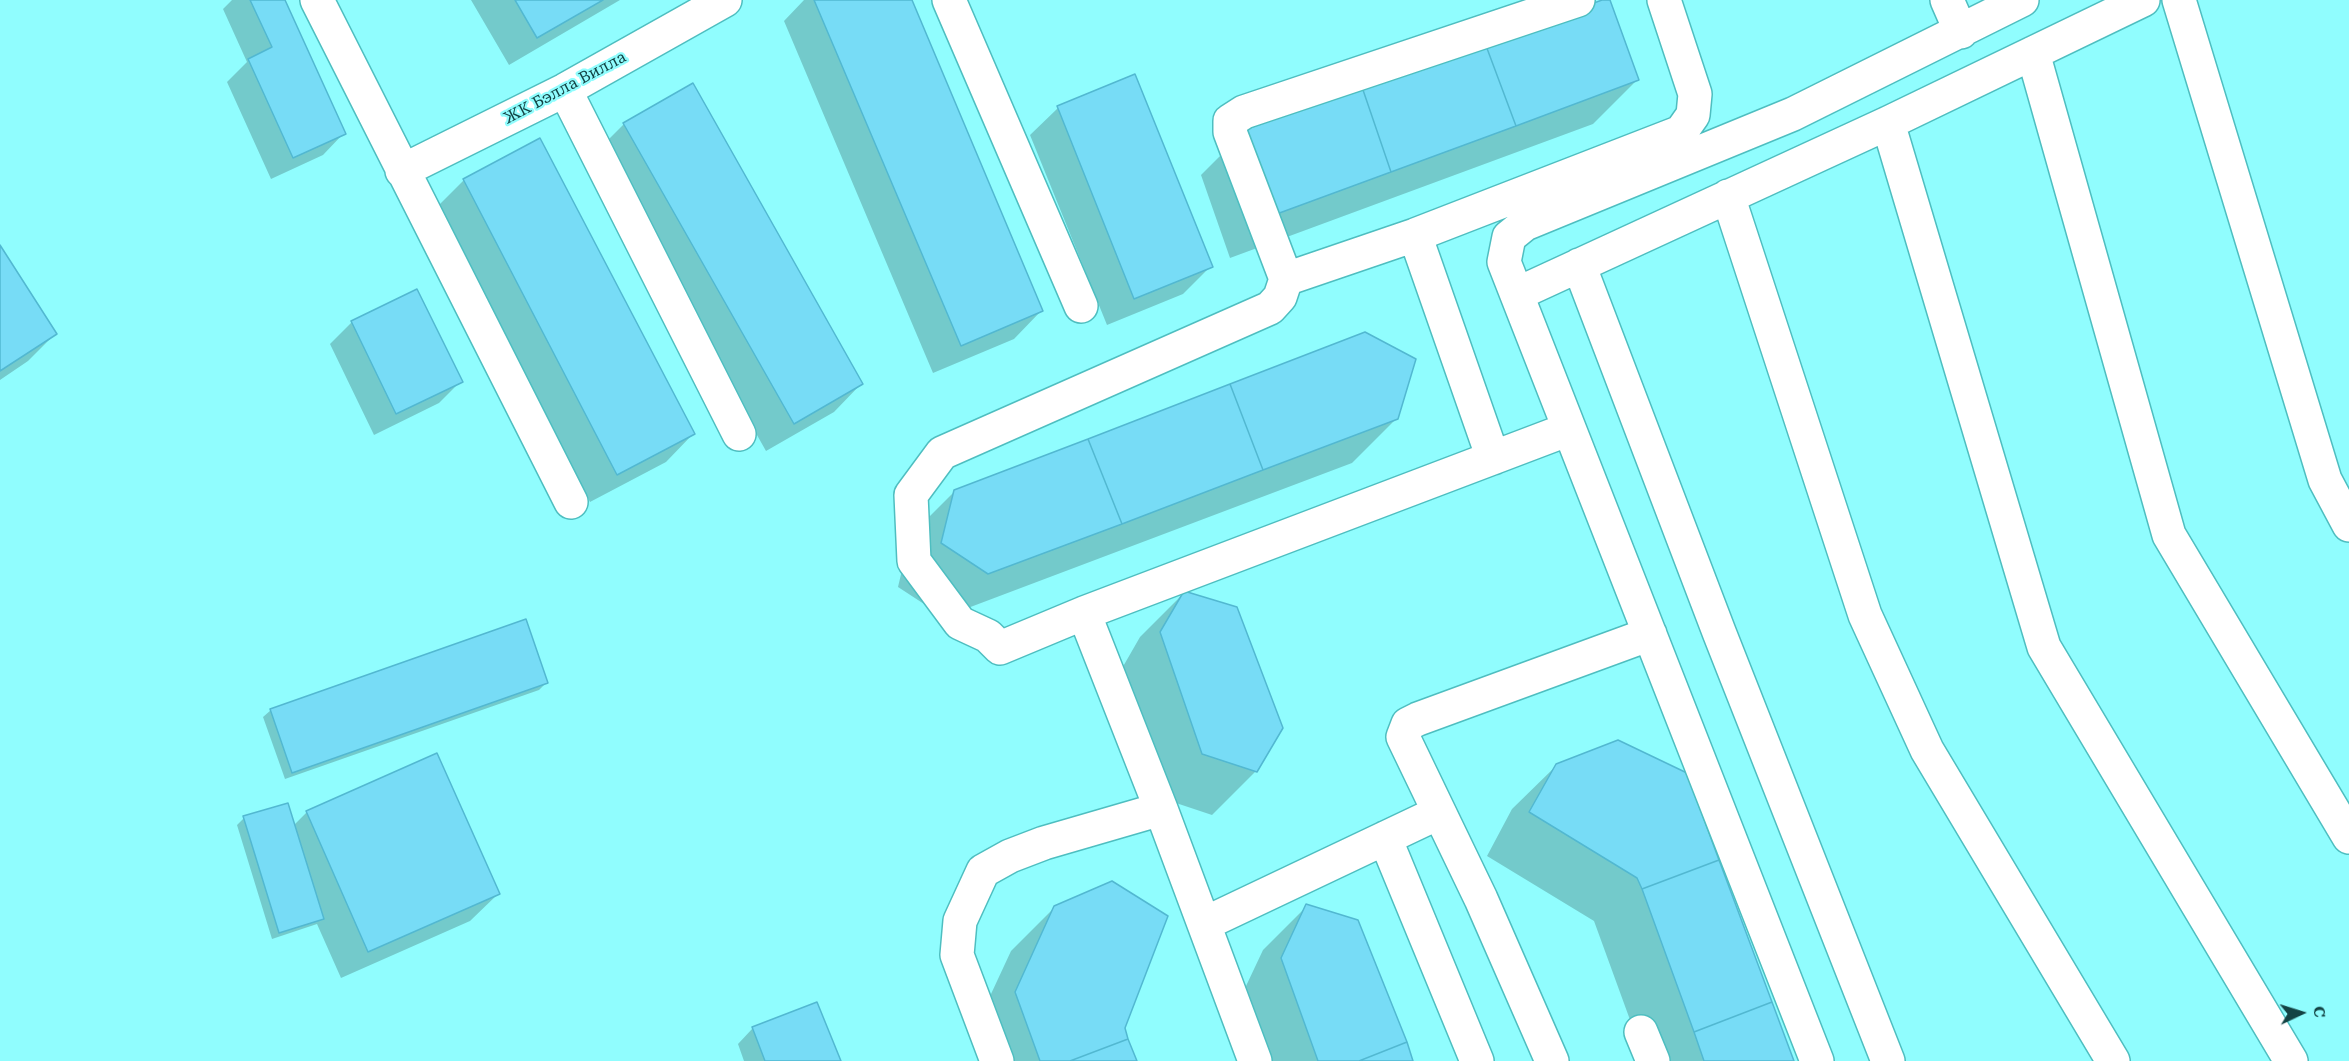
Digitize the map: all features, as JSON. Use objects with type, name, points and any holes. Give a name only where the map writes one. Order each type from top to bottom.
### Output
[{"type":"street","points":[[317,0],[571,502]]},
{"type":"street","name":"ЖК Бэлла Вилла","points":[[402,171],[565,90],[725,0]]},
{"type":"street","points":[[949,0],[1081,306]]},
{"type":"street","points":[[1569,429],[1084,613],[1000,648],[988,636],[960,623],[914,561],[911,495],[942,453],[1270,308],[1280,297],[1286,279],[1230,132],[1230,121],[1244,112],[1578,0]]},
{"type":"street","points":[[1286,279],[1414,235],[1681,132],[1693,115],[1695,94],[1664,0]]},
{"type":"street","points":[[1947,0],[1961,32]]},
{"type":"street","points":[[1816,1061],[1504,262],[1509,237],[1525,224],[1794,114],[2022,0]]},
{"type":"street","points":[[1516,294],[1584,277],[1728,196],[1888,123],[2143,0]]},
{"type":"street","points":[[2179,0],[2325,480],[2349,525]]},
{"type":"street","points":[[2032,53],[2169,535],[2349,837]]},
{"type":"street","points":[[565,90],[739,435]]},
{"type":"street","points":[[1888,123],[2044,647],[2291,1061]]},
{"type":"street","points":[[1728,196],[1865,615],[1928,750],[2113,1061]]},
{"type":"street","points":[[1414,235],[1493,458]]},
{"type":"street","points":[[1584,277],[1719,632],[1887,1061]]},
{"type":"street","points":[[1084,613],[1161,809],[1255,1061]]},
{"type":"street","points":[[1552,1061],[1481,899],[1437,813],[1403,737],[1408,724],[1650,634]]},
{"type":"street","points":[[997,1061],[957,955],[960,921],[983,871],[1010,856],[1044,843],[1161,809]]},
{"type":"street","points":[[1204,924],[1437,813]]},
{"type":"street","points":[[1385,838],[1477,1061]]},
{"type":"building","points":[[250,0],[285,0],[346,134],[293,158],[248,59],[272,47]]},
{"type":"building","points":[[515,0],[603,0],[537,38]]},
{"type":"building","points":[[814,0],[912,0],[1043,311],[961,346]]},
{"type":"building","points":[[1602,0],[1610,0],[1639,80],[1516,126],[1485,43]]},
{"type":"building","points":[[1485,43],[1516,126],[1391,172],[1362,87]]},
{"type":"building","points":[[1135,74],[1213,267],[1134,299],[1057,106]]},
{"type":"building","points":[[693,83],[863,384],[794,424],[623,123]]},
{"type":"building","points":[[1362,87],[1391,172],[1274,215],[1244,130]]},
{"type":"building","points":[[540,138],[695,434],[617,475],[463,179]]},
{"type":"building","points":[[0,245],[57,334],[0,371]]},
{"type":"building","points":[[417,289],[463,382],[396,414],[351,321]]},
{"type":"building","points":[[1365,332],[1416,359],[1398,419],[1263,470],[1230,384]]},
{"type":"building","points":[[1230,384],[1263,470],[1122,524],[1088,439]]},
{"type":"building","points":[[1088,439],[1122,524],[988,574],[941,543],[954,490]]},
{"type":"building","points":[[1184,591],[1237,607],[1283,728],[1257,772],[1202,754],[1160,632]]},
{"type":"building","points":[[526,619],[548,683],[292,773],[270,709]]},
{"type":"building","points":[[1618,740],[1687,773],[1719,860],[1642,889],[1637,878],[1529,812],[1556,764]]},
{"type":"building","points":[[437,753],[500,894],[368,952],[306,811]]},
{"type":"building","points":[[288,803],[324,919],[279,933],[243,816]]},
{"type":"building","points":[[1719,860],[1772,1002],[1694,1032],[1642,889]]},
{"type":"building","points":[[1112,881],[1168,916],[1125,1028],[1128,1039],[1070,1061],[1040,1061],[1015,992],[1054,906]]},
{"type":"building","points":[[1306,904],[1358,920],[1407,1042],[1359,1061],[1318,1061],[1281,958]]},
{"type":"building","points":[[817,1002],[841,1061],[765,1061],[752,1027]]},
{"type":"building","points":[[1772,1002],[1794,1061],[1704,1061],[1694,1032]]},
{"type":"building","points":[[1128,1039],[1137,1061],[1070,1061]]},
{"type":"building","points":[[1407,1042],[1413,1061],[1359,1061]]}]
